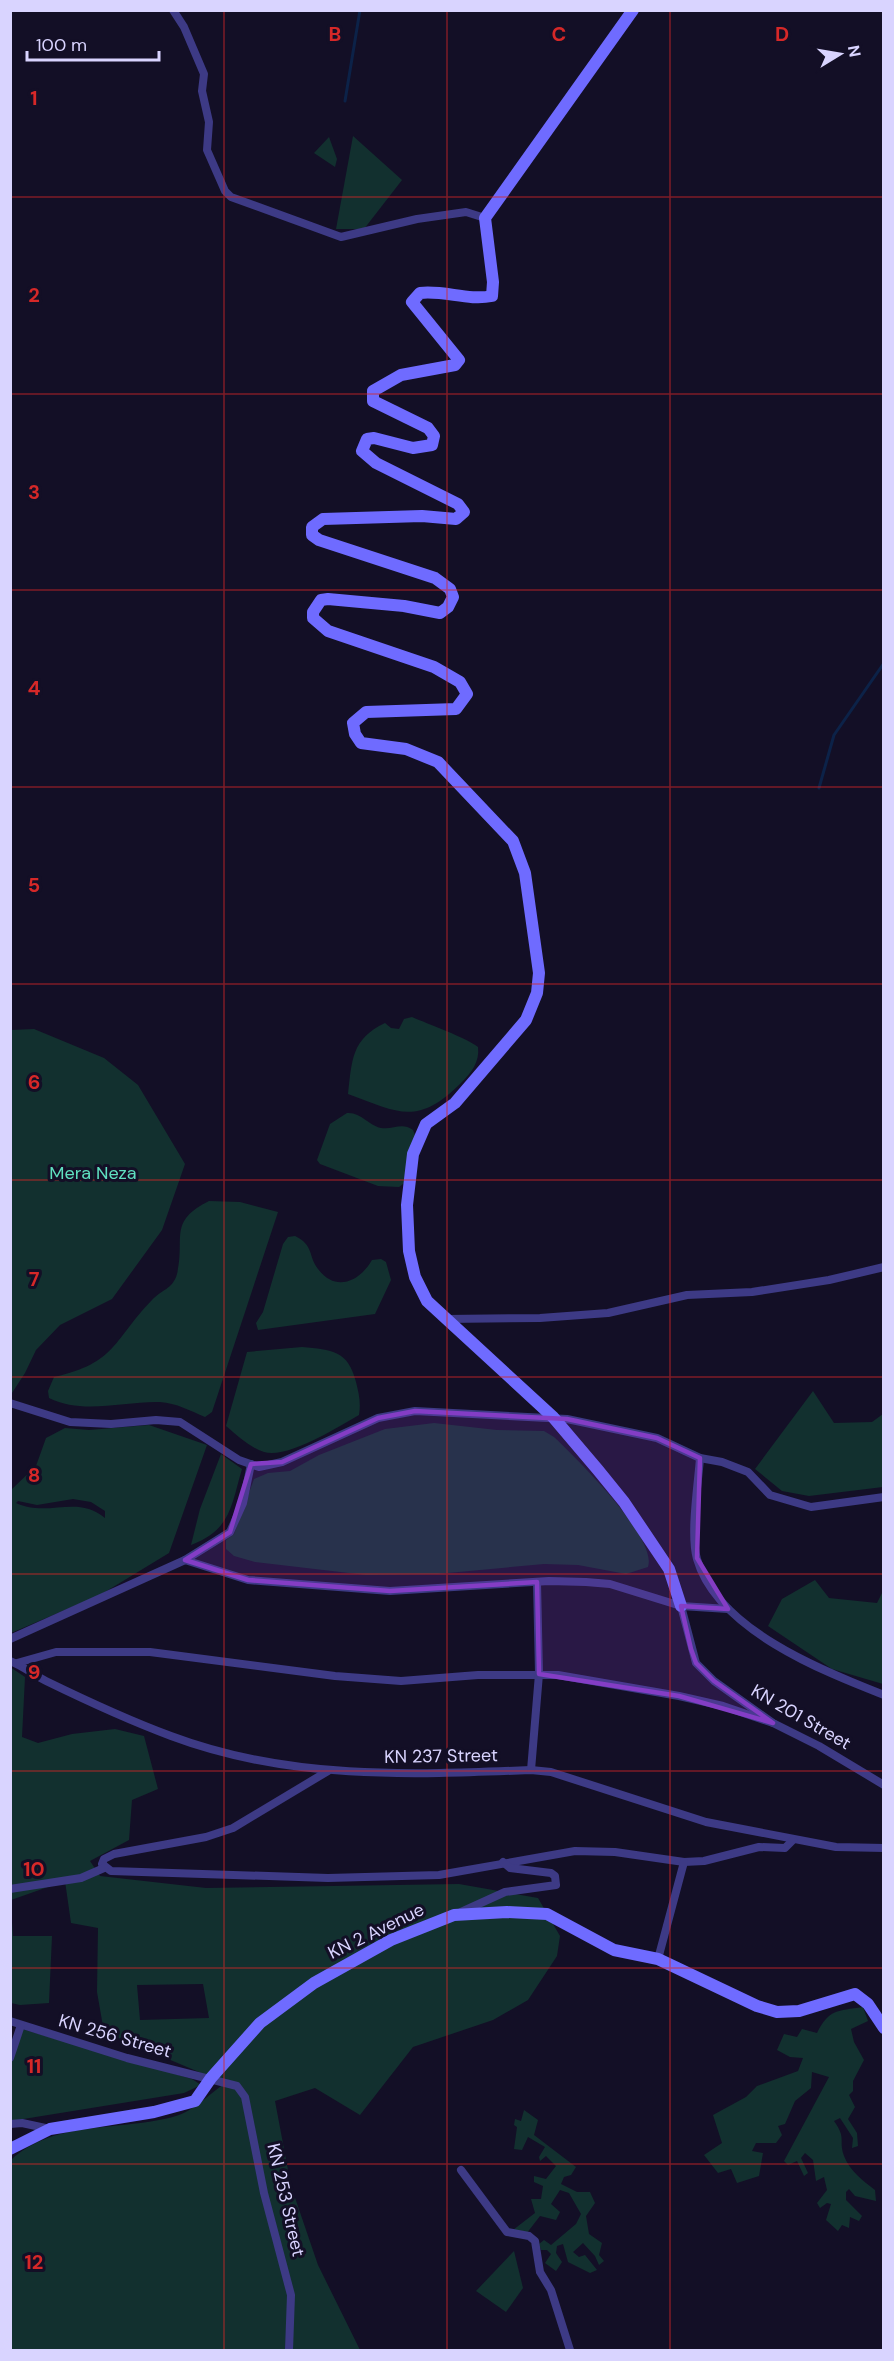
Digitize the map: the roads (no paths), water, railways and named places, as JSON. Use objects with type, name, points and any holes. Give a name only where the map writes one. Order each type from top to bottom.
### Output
[{"type":"street","points":[[173,10],[184,27],[204,74],[202,91],[209,122],[207,150],[223,187],[231,197],[341,237],[417,219],[466,212],[485,218]]},
{"type":"street","points":[[633,10],[485,218],[493,282],[492,296],[480,298],[431,292],[420,293],[412,302],[459,360],[454,365],[401,375],[372,391],[373,401],[428,428],[435,436],[432,445],[413,448],[374,438],[367,440],[362,451],[376,463],[458,504],[464,512],[456,519],[422,516],[322,519],[312,527],[312,535],[319,540],[435,578],[450,589],[453,597],[448,607],[440,613],[404,606],[328,599],[321,600],[313,618],[328,631],[434,667],[460,682],[467,694],[456,709],[366,712],[353,723],[355,734],[361,743],[406,749],[438,762],[513,840],[525,873],[539,973],[537,993],[526,1020],[455,1103],[426,1124],[413,1154],[407,1205],[409,1251],[415,1276],[427,1300],[553,1417],[624,1502],[669,1569],[681,1606]]},
{"type":"street","points":[[445,1319],[540,1318],[608,1313],[687,1295],[752,1292],[829,1280],[884,1267]]},
{"type":"street","points":[[10,1403],[70,1422],[111,1424],[156,1420],[180,1422],[239,1460],[259,1467],[282,1462],[378,1418],[415,1411],[553,1417],[657,1438],[700,1458],[722,1462],[748,1472],[770,1495],[811,1507],[884,1497]]},
{"type":"street","points":[[700,1458],[695,1522],[697,1558],[708,1582],[728,1609],[792,1656],[884,1695]]},
{"type":"street","points":[[10,1639],[185,1560],[230,1532],[243,1503],[251,1464]]},
{"type":"street","points":[[185,1560],[248,1580],[390,1591],[585,1581],[610,1584],[681,1606],[728,1609]]},
{"type":"street","points":[[531,1770],[539,1674],[537,1582]]},
{"type":"street","name":"KN 201 Street","points":[[681,1606],[696,1663],[734,1697],[773,1723],[819,1746],[884,1785]]},
{"type":"street","points":[[14,1662],[56,1652],[150,1652],[335,1676],[401,1681],[539,1674],[679,1696],[723,1706],[773,1723]]},
{"type":"street","name":"KN 237 Street","points":[[14,1662],[44,1680],[102,1708],[174,1737],[287,1767],[328,1771],[420,1774],[531,1770],[586,1782],[634,1800],[706,1822],[836,1847],[884,1848]]},
{"type":"street","points":[[104,1868],[102,1864],[104,1859],[114,1854],[206,1837],[233,1828],[328,1771]]},
{"type":"street","points":[[10,1889],[81,1878],[104,1868],[111,1871],[328,1878],[439,1875],[503,1862],[595,1851],[684,1862],[704,1861],[759,1847],[785,1848],[793,1840]]},
{"type":"street","points":[[454,1915],[505,1892],[556,1885],[555,1876],[551,1873],[510,1868],[503,1862]]},
{"type":"street","points":[[658,1959],[684,1862]]},
{"type":"street","name":"KN 2 Avenue","points":[[10,2150],[50,2129],[115,2120],[182,2106],[195,2101],[211,2078],[260,2023],[314,1983],[392,1940],[454,1915],[507,1912],[547,1914],[614,1950],[658,1959],[757,2006],[777,2012],[799,2011],[832,2004],[855,1994],[868,2004],[884,2028]]},
{"type":"street","name":"KN 256 Street","points":[[10,2021],[128,2058],[211,2078]]},
{"type":"street","points":[[10,2058],[21,2025]]},
{"type":"street","name":"KN 253 Street","points":[[211,2078],[237,2086],[245,2097],[264,2193],[291,2295],[292,2321],[289,2350]]},
{"type":"street","points":[[10,2124],[22,2123],[50,2129]]},
{"type":"street","points":[[461,2170],[507,2232],[529,2236],[535,2241],[540,2272],[551,2290],[570,2350]]},
{"type":"waterway","points":[[345,101],[360,10]]},
{"type":"waterway","points":[[819,788],[834,735],[884,663]]},
{"type":"park label","name":"Mera Neza","points":[[93,1173]]}]
